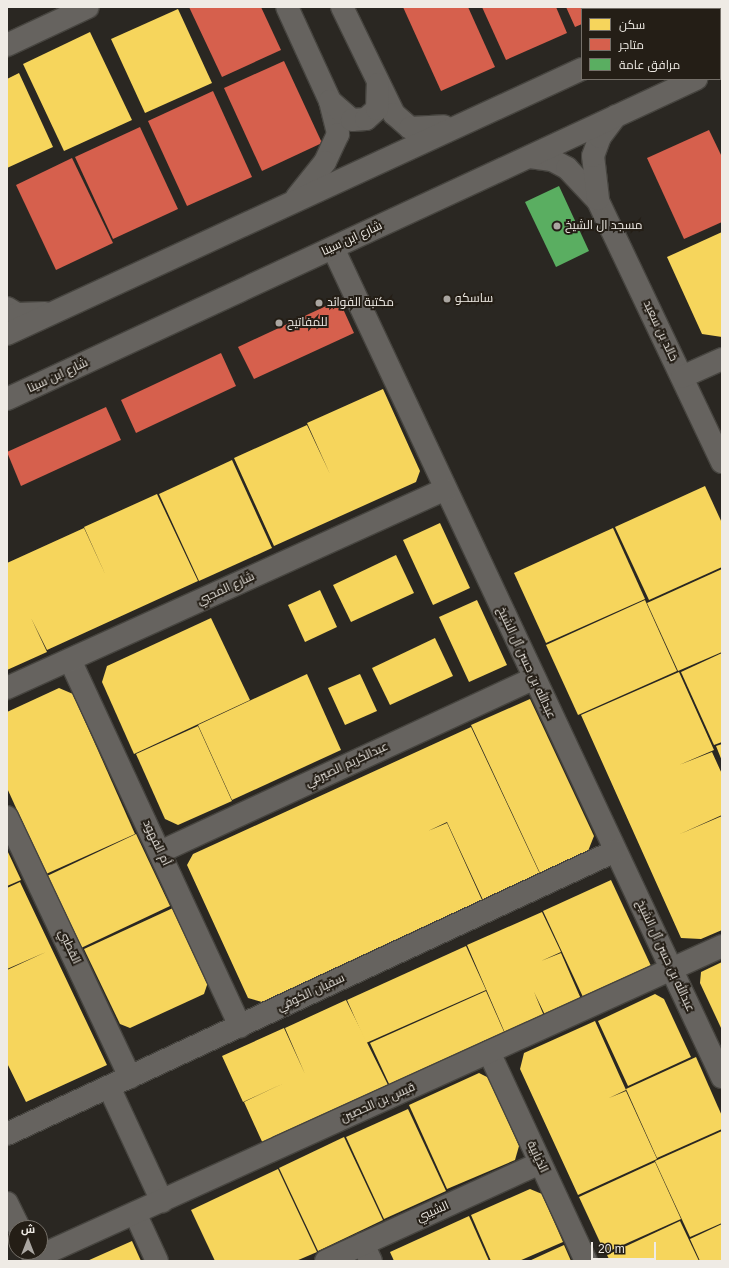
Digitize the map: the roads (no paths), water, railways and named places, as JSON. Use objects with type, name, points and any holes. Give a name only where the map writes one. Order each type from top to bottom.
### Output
[{"type":"street","points":[[287,7],[330,101],[338,134],[325,162],[294,200]]},
{"type":"street","points":[[342,7],[378,84],[394,114],[410,128],[459,124]]},
{"type":"street","points":[[7,45],[79,9]]},
{"type":"street","points":[[7,334],[55,313],[294,200],[581,69]]},
{"type":"street","name":"شارع ابن سينا","points":[[7,399],[694,80]]},
{"type":"street","points":[[330,101],[352,120],[366,119],[377,109],[378,84]]},
{"type":"street","name":"خالد بن سعيد","points":[[598,201],[593,156],[600,137],[616,116]]},
{"type":"street","name":"خالد بن سعيد","points":[[530,157],[552,160],[566,168],[598,201],[722,462]]},
{"type":"street","name":"عبدالله بن حسن آل الشيخ","points":[[333,248],[722,1077]]},
{"type":"street","points":[[7,308],[17,314],[55,313]]},
{"type":"street","points":[[682,377],[722,359]]},
{"type":"street","name":"شارع المحبي","points":[[7,688],[445,489]]},
{"type":"street","name":"أم الفهود","points":[[70,660],[240,1026]]},
{"type":"street","name":"عبدالكريم الصيرفي","points":[[160,852],[534,679]]},
{"type":"street","name":"القطبي","points":[[7,817],[130,1077]]},
{"type":"street","name":"سفيان الكوفي","points":[[7,1134],[615,851]]},
{"type":"street","name":"قيس بن الحصين","points":[[48,1250],[162,1201],[722,946]]},
{"type":"street","name":"الذيابية","points":[[489,1052],[586,1261]]},
{"type":"street","points":[[109,1087],[162,1201]]},
{"type":"street","name":"الشيبي","points":[[326,1261],[367,1252],[540,1163]]},
{"type":"street","points":[[7,1203],[15,1220]]},
{"type":"street","points":[[135,1213],[157,1261]]},
{"type":"place","name":"مسجد ال الشيخ","points":[[557,226]]},
{"type":"place","name":"ساسكو","points":[[447,299]]},
{"type":"place","name":"مكتبة الفوائد","points":[[319,303]]},
{"type":"place","name":"للمفاتيح","points":[[279,323]]}]
